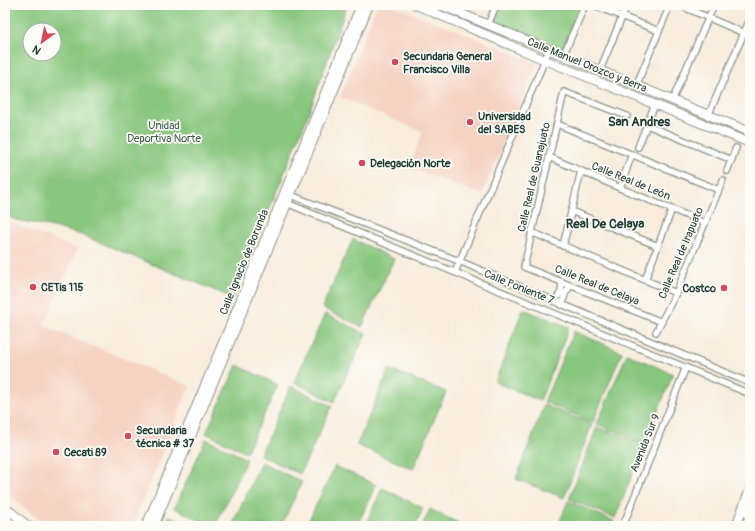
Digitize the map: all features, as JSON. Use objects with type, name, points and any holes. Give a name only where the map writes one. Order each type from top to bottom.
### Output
[{"type":"street","name":"Calle Ignacio de Borunda","points":[[154,526],[361,5]]},
{"type":"street","name":"Calle Ignacio de Borunda","points":[[287,193],[369,5]]},
{"type":"street","name":"Calle Manuel Orozco y Berra","points":[[416,5],[545,60],[750,143]]},
{"type":"street","name":"Calle Manuel Orozco y Berra","points":[[440,5],[453,7],[488,25],[750,132]]},
{"type":"street","points":[[488,25],[496,5]]},
{"type":"street","points":[[563,56],[585,5]]},
{"type":"street","points":[[593,5],[659,31]]},
{"type":"street","points":[[600,70],[627,5]]},
{"type":"street","points":[[636,86],[670,5]]},
{"type":"street","points":[[679,5],[744,32]]},
{"type":"street","points":[[672,101],[714,5]]},
{"type":"street","points":[[708,116],[750,19]]},
{"type":"street","points":[[455,272],[549,50]]},
{"type":"street","name":"Calle Real de Guanajuato","points":[[524,267],[564,92],[627,116]]},
{"type":"street","points":[[638,147],[655,104]]},
{"type":"street","points":[[557,124],[719,190]]},
{"type":"street","points":[[647,125],[732,160]]},
{"type":"street","points":[[727,172],[736,148]]},
{"type":"street","points":[[620,188],[632,154]]},
{"type":"street","name":"Calle Real de León","points":[[549,157],[620,188],[705,222]]},
{"type":"street","points":[[563,246],[581,171]]},
{"type":"street","name":"Calle Real de Irapuato","points":[[656,332],[676,293],[722,180]]},
{"type":"street","name":"Calle Poniente 7","points":[[287,193],[460,261],[750,384]]},
{"type":"street","name":"Calle Ignacio de Borunda","points":[[146,526],[229,328],[284,202]]},
{"type":"street","name":"Calle Poniente 7","points":[[284,202],[750,394]]},
{"type":"street","points":[[645,280],[672,209]]},
{"type":"street","points":[[571,211],[658,246]]},
{"type":"street","points":[[531,232],[676,293]]},
{"type":"street","name":"Calle Real de Celaya","points":[[524,267],[662,322]]},
{"type":"street","points":[[555,301],[561,292],[562,282]]},
{"type":"street","points":[[562,304],[565,294],[570,286]]},
{"type":"street","name":"Avenida Sur 9","points":[[623,526],[686,367]]},
{"type":"street","points":[[736,526],[750,489]]},
{"type":"street","points":[[6,508],[28,526]]},
{"type":"street","points":[[742,510],[750,514]]},
{"type":"shaded area","points":[[377,5],[391,5],[537,63],[482,195],[409,167],[423,132],[340,97]]},
{"type":"shaded area","points":[[5,220],[77,249],[44,326],[190,386],[132,526],[46,526],[5,492]]},
{"type":"green space","name":"Unidad Deportiva Norte","points":[[5,5],[347,5],[308,115],[233,298],[82,235],[49,226],[16,220],[5,216]]},
{"type":"green space","points":[[501,5],[581,5],[562,50],[493,23]]},
{"type":"green space","points":[[353,239],[394,259],[362,327],[322,308]]},
{"type":"green space","points":[[523,309],[569,327],[540,401],[495,382]]},
{"type":"green space","points":[[325,314],[366,334],[334,402],[294,382]]},
{"type":"green space","points":[[574,331],[622,352],[593,422],[544,402]]},
{"type":"green space","points":[[627,354],[673,374],[645,443],[597,424]]},
{"type":"green space","points":[[237,365],[278,385],[246,453],[206,433]]},
{"type":"green space","points":[[389,369],[446,392],[413,469],[357,445]]},
{"type":"green space","points":[[291,386],[332,406],[300,474],[260,455]]},
{"type":"green space","points":[[544,405],[592,424],[564,498],[516,479]]},
{"type":"green space","points":[[597,427],[644,444],[615,518],[569,499]]},
{"type":"green space","points":[[206,439],[247,459],[215,526],[212,526],[174,508]]},
{"type":"green space","points":[[261,462],[302,482],[281,526],[232,526]]},
{"type":"green space","points":[[335,466],[376,485],[357,526],[306,526]]},
{"type":"green space","points":[[382,488],[423,508],[415,526],[365,526]]},
{"type":"green space","points":[[568,501],[614,521],[611,526],[558,526]]},
{"type":"green space","points":[[430,509],[464,526],[422,526]]},
{"type":"green space","points":[[169,516],[194,526],[165,526]]},
{"type":"place","name":"Secundaria General Francisco Villa","points":[[395,62]]},
{"type":"place","name":"Universidad del SABES","points":[[470,122]]},
{"type":"place","name":"Delegación Norte","points":[[362,163]]},
{"type":"place","name":"CETis 115","points":[[33,287]]},
{"type":"place","name":"Costco","points":[[724,288]]},
{"type":"place","name":"Secundaria técnica # 37","points":[[128,436]]},
{"type":"place","name":"Cecati 89","points":[[56,452]]},
{"type":"district","name":"San Andres","points":[[639,122]]},
{"type":"district","name":"Real De Celaya","points":[[605,224]]}]
